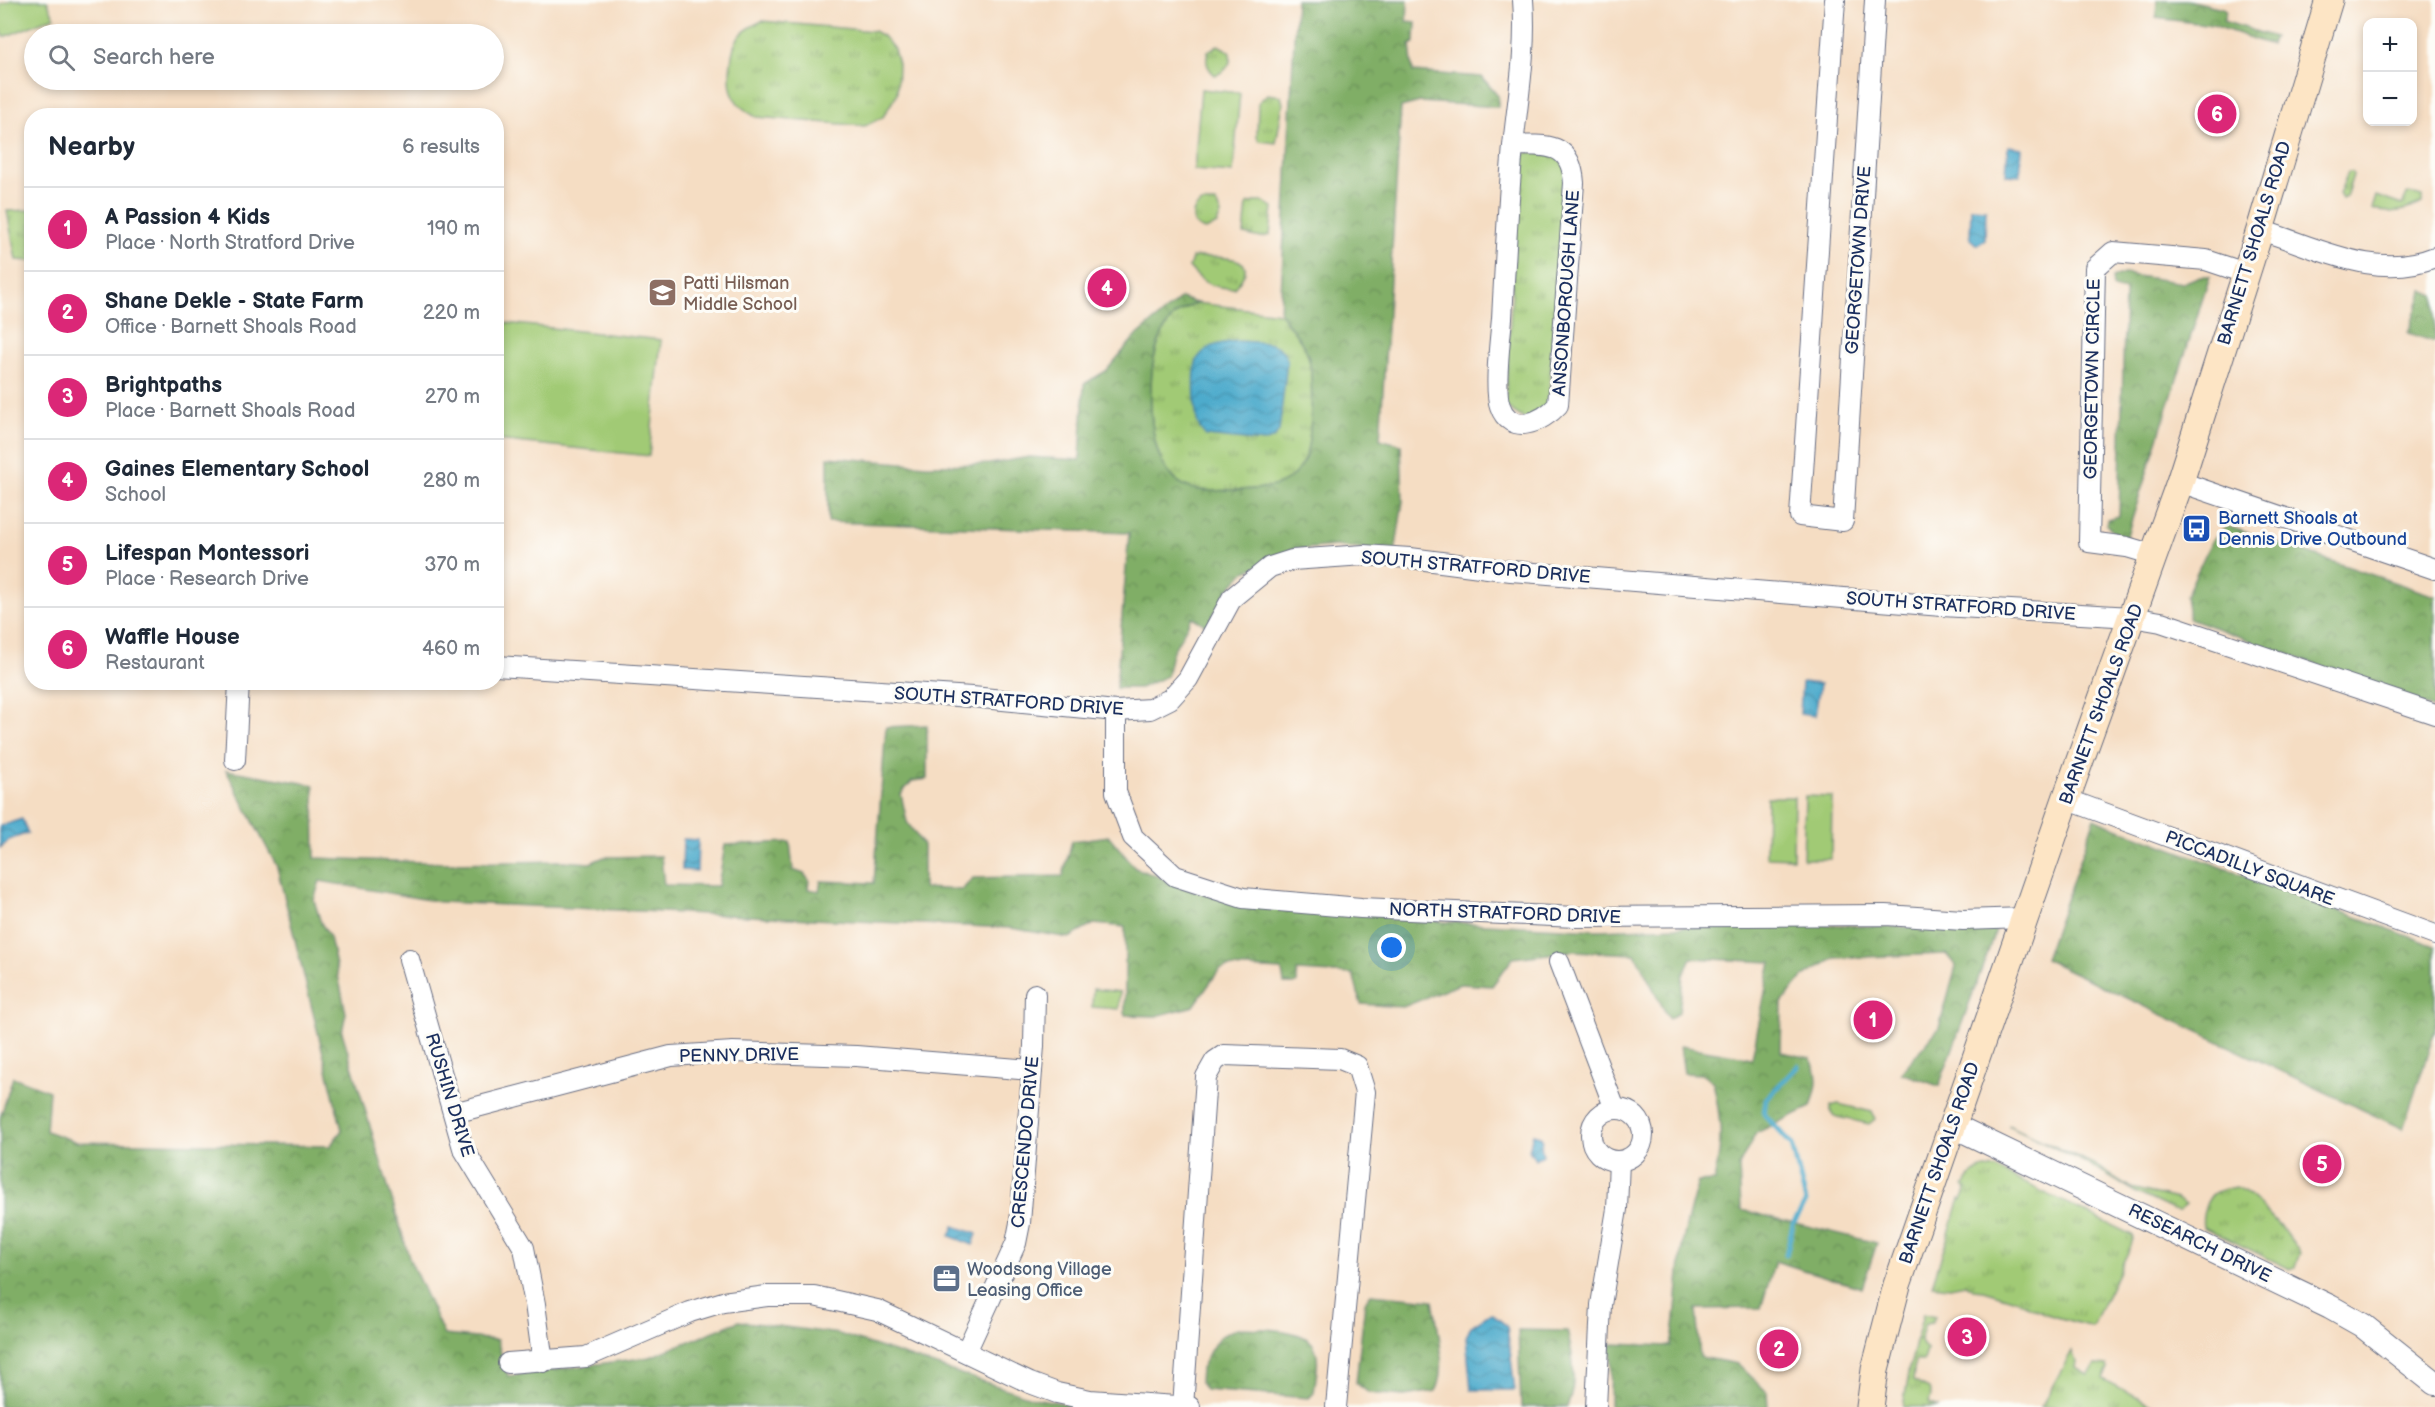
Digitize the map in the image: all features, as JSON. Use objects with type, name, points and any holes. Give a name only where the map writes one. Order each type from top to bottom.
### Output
[{"type":"main road","name":"BARNETT SHOALS ROAD","points":[[1870,1407],[1875,1370],[1896,1285],[2066,800],[2181,482],[2329,0]]},
{"type":"street","name":"ANSONBOROUGH LANE","points":[[1513,145],[1548,146],[1565,153],[1573,167],[1574,183],[1558,405],[1548,416],[1536,423],[1523,425],[1507,418],[1499,405],[1498,373],[1513,145],[1522,58],[1523,0]]},
{"type":"street","name":"GEORGETOWN DRIVE","points":[[1835,9],[1800,516],[1843,521],[1875,0]]},
{"type":"street","points":[[2260,230],[2374,266],[2401,266],[2435,257]]},
{"type":"street","name":"GEORGETOWN CIRCLE","points":[[2154,555],[2127,547],[2089,542],[2092,301],[2095,268],[2113,252],[2206,260],[2246,273]]},
{"type":"street","points":[[2181,482],[2435,569]]},
{"type":"street","name":"SOUTH STRATFORD DRIVE","points":[[504,667],[972,697],[1116,711],[1150,709],[1170,699],[1188,680],[1232,598],[1270,567],[1293,560],[1364,555],[1511,571],[1919,605],[2132,617]]},
{"type":"street","points":[[2132,617],[2161,622],[2435,714]]},
{"type":"street","points":[[235,759],[238,690]]},
{"type":"street","name":"NORTH STRATFORD DRIVE","points":[[1116,711],[1116,792],[1133,837],[1175,876],[1243,898],[1361,908],[1577,917],[1886,915],[1963,920],[2025,918]]},
{"type":"street","name":"PICCADILLY SQUARE","points":[[2066,800],[2435,935]]},
{"type":"street","name":"RUSHIN DRIVE","points":[[409,959],[464,1148],[472,1165],[524,1248],[536,1304],[543,1362]]},
{"type":"street","points":[[1559,962],[1615,1109]]},
{"type":"street","name":"CRESCENDO DRIVE","points":[[966,1352],[1016,1243],[1023,1200],[1035,994]]},
{"type":"street","name":"PENNY DRIVE","points":[[454,1113],[671,1056],[733,1052],[856,1056],[1032,1070]]},
{"type":"street","points":[[1184,1407],[1206,1077],[1215,1061],[1224,1055],[1340,1059],[1357,1066],[1365,1092],[1336,1407]]},
{"type":"street","points":[[1615,1109],[1624,1110],[1639,1120],[1643,1138],[1635,1154],[1619,1161],[1603,1157],[1593,1145],[1591,1137],[1592,1129],[1600,1115],[1615,1109]]},
{"type":"street","name":"RESEARCH DRIVE","points":[[1952,1125],[2330,1307],[2361,1325],[2435,1383]]},
{"type":"street","points":[[1596,1407],[1601,1305],[1617,1209],[1619,1161]]},
{"type":"street","points":[[508,1363],[586,1357],[690,1312],[723,1302],[767,1296],[813,1296],[877,1310],[1030,1383],[1057,1393],[1090,1401],[1190,1407]]},
{"type":"green space","points":[[12,0],[47,0],[54,17],[36,24],[24,24],[24,29],[4,37],[0,28],[0,5]]},
{"type":"green space","points":[[1296,0],[1408,0],[1407,21],[1416,22],[1415,42],[1410,45],[1413,72],[1482,77],[1498,96],[1498,107],[1420,102],[1401,107],[1380,439],[1401,445],[1403,501],[1395,553],[1335,546],[1292,550],[1243,573],[1227,591],[1207,626],[1192,617],[1172,653],[1167,676],[1140,688],[1116,688],[1129,533],[828,522],[828,457],[927,465],[989,464],[1029,457],[1080,460],[1084,384],[1106,371],[1134,338],[1181,298],[1196,303],[1178,313],[1167,325],[1159,342],[1152,371],[1154,436],[1164,465],[1172,477],[1184,485],[1204,491],[1265,488],[1286,481],[1294,475],[1305,458],[1312,403],[1311,371],[1306,350],[1280,313]]},
{"type":"green space","points":[[2157,0],[2187,0],[2223,8],[2226,12],[2223,21],[2274,37],[2271,45],[2213,25],[2156,18]]},
{"type":"green space","points":[[762,21],[874,31],[883,36],[894,49],[898,64],[897,94],[883,117],[865,126],[756,117],[744,110],[733,96],[731,89],[732,54],[741,35]]},
{"type":"green space","points":[[1218,45],[1229,51],[1230,63],[1226,69],[1215,75],[1208,67],[1207,58],[1208,51]]},
{"type":"green space","points":[[1201,89],[1240,93],[1233,173],[1194,170]]},
{"type":"green space","points":[[1267,94],[1281,96],[1283,104],[1276,143],[1259,141],[1257,137],[1258,103]]},
{"type":"green space","points":[[1528,152],[1554,154],[1566,167],[1548,406],[1526,420],[1505,406],[1520,158]]},
{"type":"green space","points":[[2348,172],[2352,172],[2353,175],[2346,197],[2342,199],[2339,194]]},
{"type":"green space","points":[[2408,193],[2422,197],[2422,203],[2397,211],[2384,212],[2372,209],[2376,196],[2402,205]]},
{"type":"green space","points":[[1263,202],[1273,207],[1270,235],[1259,237],[1244,234],[1247,204]]},
{"type":"green space","points":[[1202,203],[1216,203],[1221,214],[1217,224],[1206,230],[1197,226],[1193,218],[1194,210]]},
{"type":"green space","points":[[24,210],[24,261],[16,260],[7,211]]},
{"type":"green space","points":[[1192,258],[1227,258],[1243,263],[1245,269],[1243,277],[1234,288],[1208,284],[1189,267]]},
{"type":"green space","points":[[2124,274],[2183,283],[2200,276],[2210,276],[2126,538],[2115,535],[2107,525],[2108,519],[2119,516],[2125,291],[2113,288],[2112,278]]},
{"type":"green space","points":[[2423,290],[2435,295],[2435,342],[2408,333]]},
{"type":"green space","points":[[1196,303],[1280,313],[1306,350],[1311,371],[1311,420],[1307,449],[1305,458],[1296,473],[1286,481],[1258,489],[1199,490],[1184,485],[1172,477],[1164,465],[1154,436],[1152,420],[1153,361],[1167,325],[1173,317]]},
{"type":"green space","points":[[504,323],[661,340],[649,456],[504,441]]},
{"type":"green space","points":[[2227,526],[2435,596],[2435,709],[2189,618],[2186,596],[2212,540]]},
{"type":"green space","points":[[927,725],[927,779],[912,781],[901,794],[907,822],[923,845],[923,888],[962,890],[973,878],[1063,876],[1072,841],[1109,836],[1135,868],[1205,894],[1430,921],[1598,930],[1779,923],[1996,930],[1939,1086],[1901,1073],[1939,1028],[1956,966],[1946,954],[1835,958],[1803,977],[1782,1003],[1781,1052],[1810,1058],[1816,1070],[1816,1088],[1811,1107],[1756,1133],[1739,1166],[1741,1210],[1877,1243],[1862,1288],[1775,1261],[1761,1308],[1696,1309],[1700,1357],[1738,1364],[1767,1392],[1768,1407],[1610,1407],[1611,1344],[1671,1346],[1681,1254],[1688,1218],[1698,1182],[1714,1181],[1717,1167],[1720,1132],[1713,1082],[1701,1074],[1684,1073],[1680,1046],[1752,1058],[1771,962],[1691,958],[1683,975],[1679,1012],[1669,1019],[1635,954],[1574,951],[1513,958],[1492,986],[1460,984],[1403,1007],[1361,1004],[1353,974],[1297,971],[1297,982],[1284,984],[1282,970],[1228,967],[1219,970],[1194,1006],[1156,1016],[1125,1015],[1125,927],[1094,924],[1069,938],[1011,928],[440,902],[320,881],[314,900],[321,923],[330,937],[346,1013],[342,1032],[410,1260],[444,1335],[497,1340],[508,1376],[650,1357],[739,1321],[839,1334],[1034,1398],[1085,1407],[0,1407],[0,1118],[13,1077],[49,1091],[46,1131],[77,1142],[330,1146],[342,1130],[277,867],[226,770],[314,785],[315,858],[449,863],[563,861],[590,863],[604,857],[661,856],[664,885],[718,886],[725,845],[790,842],[793,870],[804,874],[809,880],[808,889],[819,891],[821,881],[874,883],[886,727]]},
{"type":"green space","points":[[1805,796],[1832,797],[1831,859],[1803,859]]},
{"type":"green space","points":[[1767,797],[1794,797],[1793,858],[1766,857]]},
{"type":"green space","points":[[2095,818],[2116,828],[2435,946],[2435,1031],[2403,1129],[2045,959]]},
{"type":"green space","points":[[1093,989],[1120,992],[1119,1009],[1092,1007]]},
{"type":"green space","points":[[1838,1104],[1872,1112],[1875,1119],[1869,1124],[1834,1116],[1831,1113],[1831,1106]]},
{"type":"green space","points":[[2008,1125],[2093,1164],[2131,1188],[2177,1199],[2186,1205],[2179,1211],[2173,1210],[2135,1192],[2086,1163]]},
{"type":"green space","points":[[1985,1168],[1996,1169],[2132,1235],[2131,1246],[2092,1327],[2046,1314],[2016,1300],[1973,1289],[1965,1284],[1950,1287],[1932,1285],[1960,1199],[1962,1200],[1967,1188],[1964,1186],[1972,1175]]},
{"type":"green space","points":[[2235,1187],[2260,1205],[2296,1247],[2300,1254],[2295,1267],[2290,1269],[2203,1227],[2204,1213],[2209,1198],[2218,1191]]},
{"type":"green space","points":[[1371,1294],[1433,1300],[1441,1359],[1441,1371],[1436,1391],[1404,1396],[1369,1393],[1356,1383],[1365,1302]]},
{"type":"green space","points":[[1923,1314],[1935,1317],[1932,1323],[1925,1324],[1920,1341],[1927,1350],[1924,1361],[1915,1361],[1913,1381],[1929,1389],[1931,1395],[1929,1403],[1939,1407],[1903,1407],[1910,1366]]},
{"type":"green space","points":[[1237,1328],[1290,1332],[1308,1340],[1314,1346],[1317,1357],[1314,1393],[1309,1398],[1205,1390],[1200,1382],[1201,1369],[1210,1351],[1219,1337]]},
{"type":"green space","points":[[1518,1330],[1567,1331],[1573,1359],[1573,1379],[1567,1407],[1521,1407]]},
{"type":"green space","points":[[2072,1351],[2076,1362],[2075,1368],[2088,1375],[2096,1365],[2107,1366],[2108,1369],[2103,1379],[2157,1407],[2041,1407]]},
{"type":"water","points":[[2008,146],[2022,148],[2020,176],[2006,175]]},
{"type":"water","points":[[1971,208],[1986,209],[1985,240],[1977,245],[1970,239]]},
{"type":"water","points":[[1240,341],[1262,342],[1275,346],[1285,354],[1287,361],[1279,431],[1275,437],[1265,442],[1206,436],[1198,422],[1195,407],[1195,379],[1198,358],[1211,347]]},
{"type":"water","points":[[1802,682],[1820,684],[1815,716],[1800,714]]},
{"type":"water","points":[[22,819],[28,833],[9,840],[0,848],[0,826]]},
{"type":"water","points":[[683,839],[698,840],[697,871],[682,870]]},
{"type":"water","points":[[1533,1134],[1540,1136],[1543,1141],[1541,1146],[1543,1155],[1535,1160],[1529,1150]]},
{"type":"water","points":[[954,1226],[977,1234],[973,1245],[950,1236]]},
{"type":"water","points":[[1491,1313],[1507,1326],[1515,1390],[1471,1390],[1466,1337],[1471,1326]]},
{"type":"waterway","points":[[1786,1255],[1793,1224],[1806,1202],[1792,1145],[1764,1114],[1766,1099],[1798,1066]]},
{"type":"place","name":"Waffle House","points":[[2217,114]]},
{"type":"place","name":"Gaines Elementary School","points":[[1107,288]]},
{"type":"place","name":"Patti Hilsman Middle School","points":[[662,293]]},
{"type":"place","name":"Barnett Shoals at Dennis Drive Outbound","points":[[2197,528]]},
{"type":"place","name":"A Passion 4 Kids","points":[[1873,1020]]},
{"type":"place","name":"Lifespan Montessori","points":[[2322,1164]]},
{"type":"place","name":"Woodsong Village Leasing Office","points":[[946,1279]]},
{"type":"place","name":"Brightpaths","points":[[1967,1337]]},
{"type":"place","name":"Shane Dekle - State Farm","points":[[1779,1349]]}]
